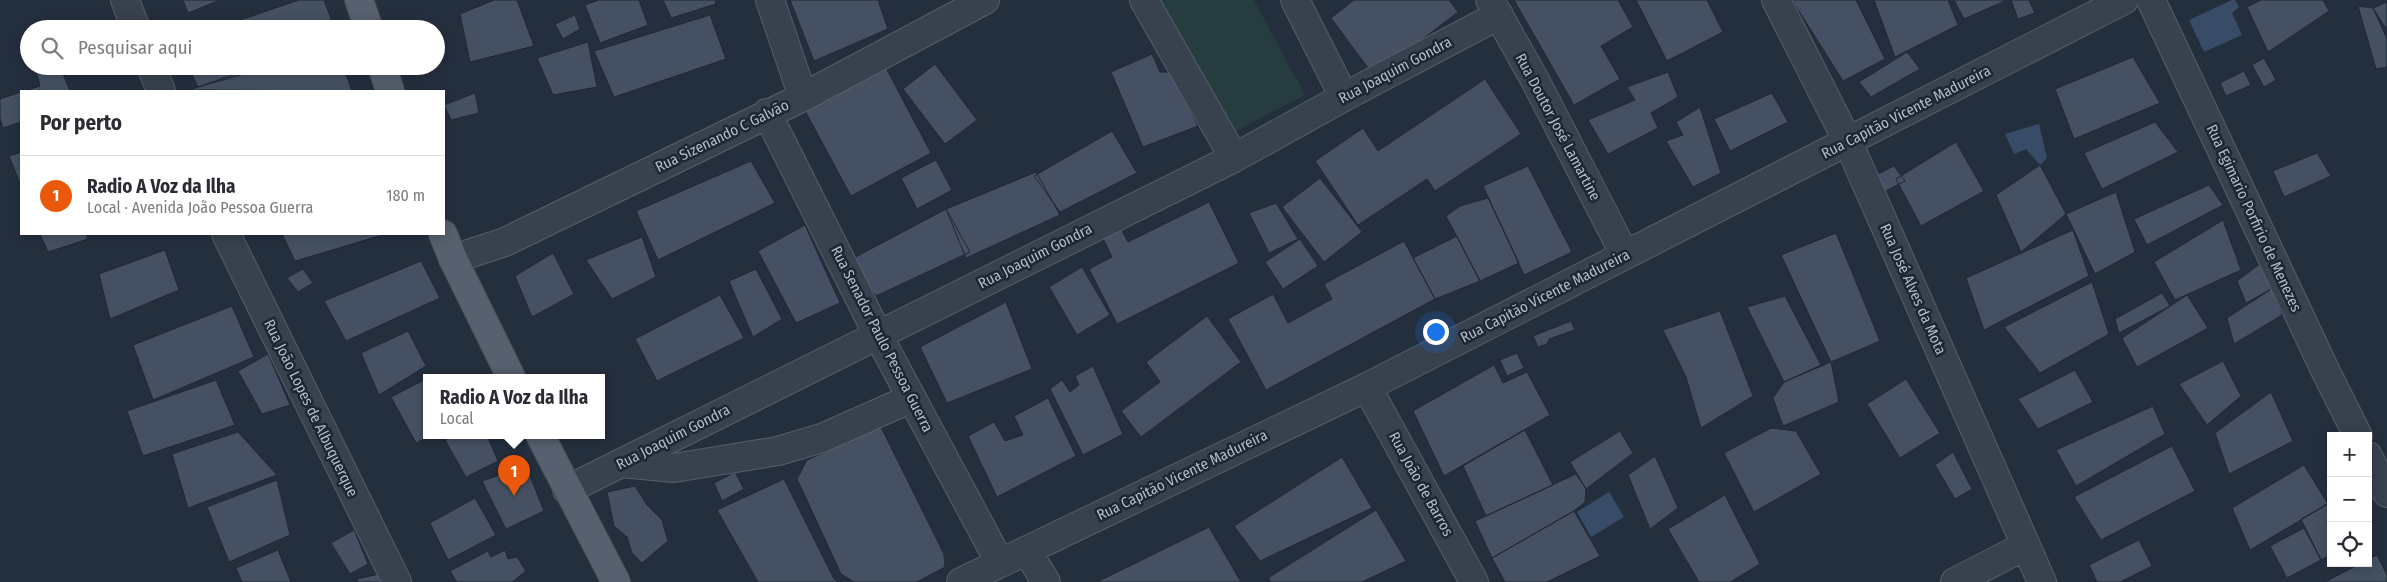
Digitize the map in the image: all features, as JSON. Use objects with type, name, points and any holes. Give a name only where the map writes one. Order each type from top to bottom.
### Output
[{"type":"main road","points":[[359,0],[366,20]]},
{"type":"main road","points":[[385,75],[390,90]]},
{"type":"main road","points":[[443,235],[453,260],[510,374]]},
{"type":"main road","points":[[542,439],[616,582]]},
{"type":"street","points":[[126,0],[133,20]]},
{"type":"street","points":[[770,0],[802,97]]},
{"type":"street","name":"Rua Sizenando C Galvão","points":[[453,260],[505,242],[802,97],[985,0]]},
{"type":"street","points":[[1144,0],[1234,158]]},
{"type":"street","points":[[1295,0],[1344,97]]},
{"type":"street","name":"Rua José Alves da Mota","points":[[1776,0],[1848,142],[2042,582]]},
{"type":"street","name":"Rua Capitão Vicente Madureira","points":[[961,582],[1028,551],[1209,461],[1367,387],[2124,0]]},
{"type":"street","name":"Rua Egimario Porfirio de Menezes","points":[[2151,0],[2356,432]]},
{"type":"street","name":"Rua Joaquim Gondra","points":[[568,490],[1234,158],[1344,97],[1495,8]]},
{"type":"street","name":"Rua Doutor José Lamartine","points":[[1495,8],[1625,254]]},
{"type":"street","points":[[155,75],[161,90]]},
{"type":"street","name":"Rua Senador Paulo Pessoa Guerra","points":[[767,113],[878,335],[1000,563]]},
{"type":"street","name":"Rua João Lopes de Albuquerque","points":[[226,235],[397,582]]},
{"type":"street","name":"Rua João de Barros","points":[[1367,387],[1474,582]]},
{"type":"street","points":[[621,462],[674,468],[778,451],[822,438],[912,398]]},
{"type":"street","points":[[2372,464],[2387,493]]},
{"type":"street","points":[[1956,582],[2025,546]]},
{"type":"street","points":[[1028,551],[1046,582]]},
{"type":"green space","points":[[1158,0],[1254,0],[1305,95],[1229,135]]},
{"type":"water","points":[[2235,0],[2239,7],[2232,13],[2242,35],[2204,52],[2189,20]]},
{"type":"water","points":[[2039,124],[2047,158],[2040,165],[2026,149],[2014,154],[2005,134]]},
{"type":"water","points":[[1609,492],[1624,517],[1591,537],[1577,512]]},
{"type":"building","points":[[183,0],[220,0],[188,13]]},
{"type":"building","points":[[299,0],[324,0],[332,20],[240,20]]},
{"type":"building","points":[[494,0],[517,0],[534,46],[470,62],[460,14]]},
{"type":"building","points":[[599,0],[639,0],[648,25],[600,43],[585,5]]},
{"type":"building","points":[[663,0],[715,0],[716,4],[671,18]]},
{"type":"building","points":[[790,0],[878,0],[888,29],[814,61]]},
{"type":"building","points":[[1354,0],[1449,0],[1458,12],[1374,76],[1331,18]]},
{"type":"building","points":[[1514,0],[1618,0],[1633,27],[1601,46],[1620,79],[1574,105]]},
{"type":"building","points":[[1636,0],[1707,0],[1723,32],[1667,61]]},
{"type":"building","points":[[1792,0],[1856,0],[1885,59],[1843,81]]},
{"type":"building","points":[[1874,0],[1948,0],[1958,25],[1895,57]]},
{"type":"building","points":[[1954,0],[2007,0],[1964,19]]},
{"type":"building","points":[[2011,0],[2029,0],[2035,13],[2018,19]]},
{"type":"building","points":[[2261,0],[2323,0],[2329,11],[2268,52],[2247,7]]},
{"type":"building","points":[[2387,2],[2387,30],[2373,8]]},
{"type":"building","points":[[2358,6],[2373,8],[2387,39],[2387,67],[2376,69]]},
{"type":"building","points":[[575,15],[580,29],[563,39],[555,24]]},
{"type":"building","points":[[710,15],[726,59],[614,97],[594,51]]},
{"type":"building","points":[[588,42],[597,87],[553,95],[537,58]]},
{"type":"building","points":[[1907,52],[1920,69],[1871,97],[1859,82]]},
{"type":"building","points":[[1152,54],[1160,72],[1170,72],[1198,126],[1143,147],[1111,72]]},
{"type":"building","points":[[2133,57],[2160,103],[2074,139],[2055,89]]},
{"type":"building","points":[[2264,58],[2276,80],[2264,87],[2252,65]]},
{"type":"building","points":[[935,64],[977,120],[945,144],[903,89]]},
{"type":"building","points":[[885,66],[931,153],[851,196],[804,109]]},
{"type":"building","points":[[2244,71],[2251,85],[2226,96],[2220,83]]},
{"type":"building","points":[[1668,72],[1678,97],[1651,113],[1658,128],[1608,154],[1588,120],[1635,100],[1627,87]]},
{"type":"building","points":[[37,75],[64,75],[70,90],[27,90],[40,86]]},
{"type":"building","points":[[192,75],[240,75],[198,87]]},
{"type":"building","points":[[233,75],[346,75],[352,90],[189,90]]},
{"type":"building","points":[[1485,79],[1521,134],[1435,191],[1427,179],[1358,225],[1315,161],[1363,128],[1378,151]]},
{"type":"building","points":[[20,92],[20,122],[3,128],[0,118],[0,99]]},
{"type":"building","points":[[475,93],[479,113],[451,120],[445,105]]},
{"type":"building","points":[[1772,93],[1788,122],[1730,151],[1714,119]]},
{"type":"building","points":[[1700,107],[1721,173],[1693,187],[1666,141],[1683,135],[1676,122]]},
{"type":"building","points":[[2155,122],[2178,152],[2102,189],[2084,153]]},
{"type":"building","points":[[1112,131],[1137,173],[1060,212],[1034,176]]},
{"type":"building","points":[[1956,142],[1984,191],[1921,226],[1896,179]]},
{"type":"building","points":[[20,152],[20,184],[9,156]]},
{"type":"building","points":[[2317,153],[2331,176],[2284,197],[2273,171]]},
{"type":"building","points":[[936,160],[952,190],[917,209],[901,178]]},
{"type":"building","points":[[751,161],[775,203],[658,260],[636,211]]},
{"type":"building","points":[[2040,165],[2066,214],[2021,252],[1996,195]]},
{"type":"building","points":[[1528,166],[1572,252],[1524,275],[1483,186]]},
{"type":"building","points":[[1894,166],[1905,181],[1886,191],[1872,177]]},
{"type":"building","points":[[1036,172],[1060,215],[966,258],[946,209]]},
{"type":"building","points":[[1320,178],[1362,232],[1324,262],[1282,207]]},
{"type":"building","points":[[2209,185],[2223,205],[2147,245],[2134,219]]},
{"type":"building","points":[[2116,192],[2135,252],[2095,274],[2066,214]]},
{"type":"building","points":[[1488,198],[1519,263],[1480,281],[1446,216],[1460,206]]},
{"type":"building","points":[[1209,202],[1239,263],[1117,324],[1089,269],[1112,257],[1100,232],[1118,223],[1128,242]]},
{"type":"building","points":[[1276,203],[1298,239],[1269,253],[1249,213]]},
{"type":"building","points":[[946,209],[970,252],[876,296],[850,260]]},
{"type":"building","points":[[2223,220],[2241,270],[2175,300],[2154,262]]},
{"type":"building","points":[[805,225],[840,303],[796,323],[758,251]]},
{"type":"building","points":[[2073,230],[2089,276],[1984,330],[1966,278]]},
{"type":"building","points":[[1836,233],[1880,341],[1831,362],[1781,255]]},
{"type":"building","points":[[40,235],[86,235],[88,239],[48,252]]},
{"type":"building","points":[[282,235],[383,235],[295,261]]},
{"type":"building","points":[[1457,236],[1480,281],[1435,299],[1413,258]]},
{"type":"building","points":[[642,237],[656,277],[612,299],[586,260]]},
{"type":"building","points":[[1300,239],[1318,266],[1283,289],[1265,262]]},
{"type":"building","points":[[1404,241],[1435,299],[1266,390],[1228,319],[1273,294],[1288,323],[1332,299],[1324,284]]},
{"type":"building","points":[[165,250],[179,290],[110,319],[99,274]]},
{"type":"building","points":[[553,253],[574,294],[532,317],[515,276]]},
{"type":"building","points":[[421,261],[440,298],[346,341],[324,301]]},
{"type":"building","points":[[2261,263],[2273,288],[2246,303],[2237,281]]},
{"type":"building","points":[[1082,267],[1110,315],[1077,335],[1049,287]]},
{"type":"building","points":[[303,269],[313,283],[298,292],[287,278]]},
{"type":"building","points":[[756,269],[782,319],[753,337],[729,281]]},
{"type":"building","points":[[2092,282],[2109,334],[2040,373],[2004,327]]},
{"type":"building","points":[[2273,288],[2282,315],[2234,344],[2227,318]]},
{"type":"building","points":[[2162,293],[2170,306],[2119,333],[2115,319]]},
{"type":"building","points":[[720,295],[744,338],[657,381],[635,339]]},
{"type":"building","points":[[2187,295],[2208,328],[2137,367],[2122,338]]},
{"type":"building","points":[[1785,296],[1821,365],[1784,382],[1747,307]]},
{"type":"building","points":[[1006,302],[1032,369],[947,403],[920,347]]},
{"type":"building","points":[[232,306],[254,357],[153,400],[133,345]]},
{"type":"building","points":[[1720,311],[1753,396],[1701,428],[1686,377],[1663,330]]},
{"type":"building","points":[[1207,316],[1241,362],[1141,437],[1121,411],[1160,382],[1146,362]]},
{"type":"building","points":[[1571,321],[1575,330],[1549,339],[1547,344],[1538,347],[1533,336]]},
{"type":"building","points":[[408,331],[426,366],[379,395],[361,353]]},
{"type":"building","points":[[1517,353],[1524,368],[1507,376],[1500,360]]},
{"type":"building","points":[[268,354],[290,405],[262,414],[238,371]]},
{"type":"building","points":[[2223,361],[2241,396],[2207,425],[2179,384]]},
{"type":"building","points":[[1831,362],[1839,402],[1783,426],[1773,398],[1784,382]]},
{"type":"building","points":[[1494,365],[1503,383],[1527,372],[1550,415],[1444,476],[1413,411]]},
{"type":"building","points":[[1093,366],[1123,434],[1083,455],[1050,389],[1062,380],[1070,392],[1079,385],[1075,376]]},
{"type":"building","points":[[2075,370],[2093,402],[2038,429],[2018,399]]},
{"type":"building","points":[[1906,379],[1940,433],[1900,458],[1867,404]]},
{"type":"building","points":[[216,380],[235,425],[143,456],[127,411]]},
{"type":"building","points":[[423,381],[424,439],[416,443],[391,397]]},
{"type":"building","points":[[2271,392],[2293,441],[2229,474],[2215,433]]},
{"type":"building","points":[[1048,398],[1076,456],[997,497],[968,436],[994,422],[1005,441],[1023,435],[1014,416]]},
{"type":"building","points":[[2153,406],[2165,434],[2076,486],[2056,450]]},
{"type":"building","points":[[881,427],[944,554],[945,567],[917,582],[854,582],[841,574],[797,479],[807,460]]},
{"type":"building","points":[[1771,428],[1796,431],[1821,474],[1754,512],[1724,453]]},
{"type":"building","points":[[1525,430],[1553,485],[1486,516],[1463,466]]},
{"type":"building","points":[[1620,431],[1633,453],[1586,489],[1570,462]]},
{"type":"building","points":[[238,432],[277,475],[188,508],[172,454]]},
{"type":"building","points":[[489,439],[498,461],[466,477],[445,440]]},
{"type":"building","points":[[2172,446],[2195,491],[2101,540],[2074,497]]},
{"type":"building","points":[[1953,452],[1972,489],[1955,499],[1935,465]]},
{"type":"building","points":[[1655,456],[1678,508],[1650,529],[1628,475]]},
{"type":"building","points":[[1342,457],[1372,508],[1260,561],[1234,526]]},
{"type":"building","points":[[2304,465],[2327,502],[2327,505],[2250,550],[2232,508]]},
{"type":"building","points":[[526,466],[544,511],[506,529],[482,481]]},
{"type":"building","points":[[735,472],[744,489],[722,501],[714,483]]},
{"type":"building","points":[[1576,474],[1586,489],[1585,502],[1574,511],[1492,558],[1475,521]]},
{"type":"building","points":[[784,479],[834,579],[838,582],[758,582],[717,510]]},
{"type":"building","points":[[277,480],[290,535],[229,562],[207,507]]},
{"type":"building","points":[[635,486],[647,505],[662,520],[668,541],[642,563],[632,553],[627,537],[614,526],[607,492]]},
{"type":"building","points":[[1725,495],[1760,564],[1730,582],[1699,582],[1668,529]]},
{"type":"building","points":[[475,498],[496,535],[448,560],[430,523]]},
{"type":"building","points":[[2327,504],[2327,557],[2321,560],[2301,519]]},
{"type":"building","points":[[1376,510],[1406,561],[1362,582],[1271,582],[1268,578]]},
{"type":"building","points":[[1574,511],[1600,556],[1547,582],[1505,582],[1492,558]]},
{"type":"building","points":[[1209,527],[1241,582],[1097,582]]},
{"type":"building","points":[[2304,528],[2321,560],[2287,578],[2270,546]]},
{"type":"building","points":[[354,530],[368,564],[350,574],[331,543]]},
{"type":"building","points":[[2139,540],[2152,566],[2120,582],[2097,582],[2089,565]]},
{"type":"building","points":[[278,550],[291,582],[242,582],[236,568]]},
{"type":"building","points":[[505,550],[508,559],[517,557],[526,571],[512,582],[457,582],[450,571],[488,551],[491,557]]},
{"type":"building","points":[[2377,555],[2387,575],[2387,582],[2325,582],[2353,567],[2372,567],[2372,557]]},
{"type":"building","points":[[379,574],[382,582],[358,582],[357,579]]},
{"type":"place","name":"Radio A Voz da Ilha","points":[[514,496]]}]
